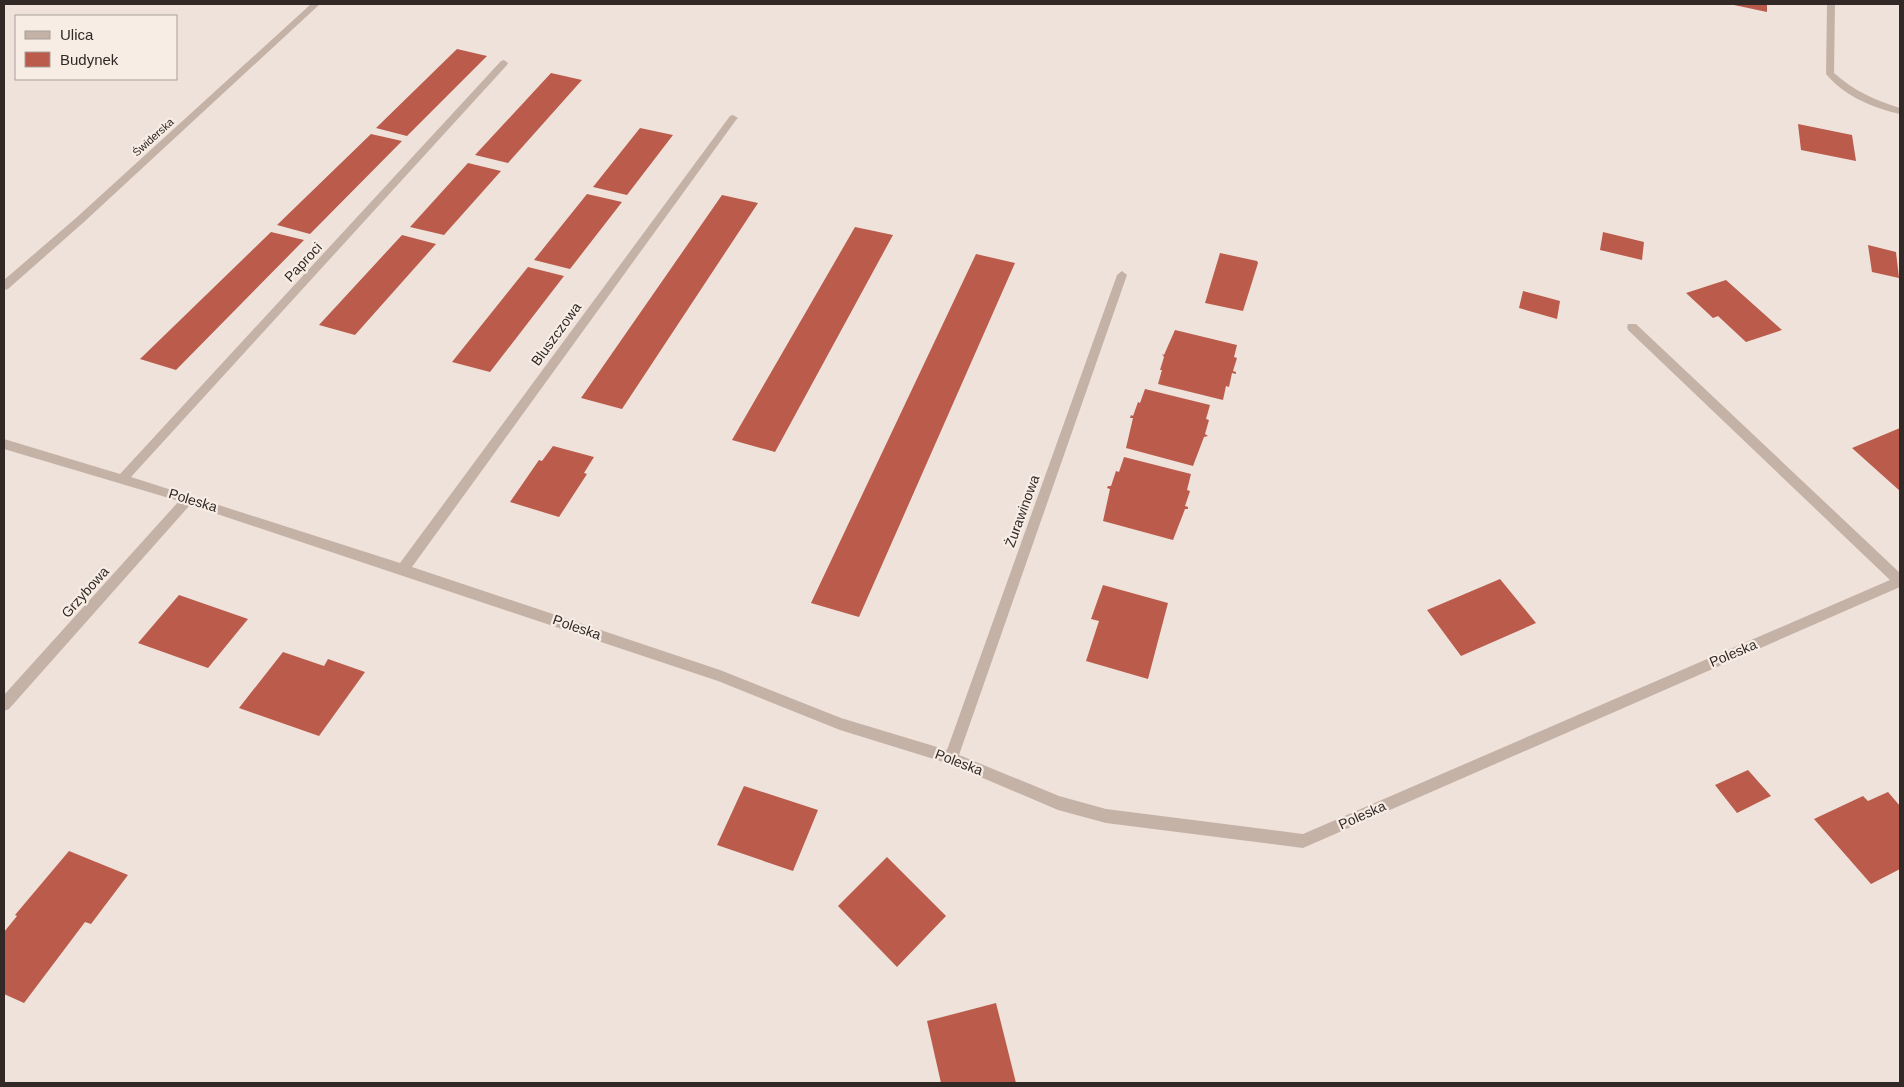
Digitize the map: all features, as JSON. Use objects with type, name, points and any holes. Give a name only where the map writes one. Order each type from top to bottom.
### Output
[{"type":"street","name":"Świderska","points":[[4,286],[80,220],[316,4]]},
{"type":"street","points":[[1831,4],[1830,74],[1846,88],[1866,100],[1900,110]]},
{"type":"street","name":"Paproci","points":[[122,479],[504,63]]},
{"type":"street","name":"Bluszczowa","points":[[403,569],[733,118]]},
{"type":"street","name":"Żurawinowa","points":[[951,758],[1122,274]]},
{"type":"street","name":"Poleska","points":[[4,444],[188,499],[720,676],[840,724],[951,758],[1058,803],[1106,816],[1303,842],[1900,581],[1632,327]]},
{"type":"street","name":"Grzybowa","points":[[4,705],[188,499]]},
{"type":"building","points":[[1767,4],[1767,12],[1734,5]]},
{"type":"building","points":[[457,49],[487,56],[407,136],[376,128]]},
{"type":"building","points":[[551,73],[582,80],[508,163],[475,155]]},
{"type":"building","points":[[1798,124],[1852,135],[1856,161],[1801,150]]},
{"type":"building","points":[[640,128],[673,135],[627,195],[593,187]]},
{"type":"building","points":[[371,134],[402,141],[310,234],[277,225]]},
{"type":"building","points":[[468,163],[501,171],[444,235],[410,227]]},
{"type":"building","points":[[587,194],[622,202],[570,269],[534,260]]},
{"type":"building","points":[[722,195],[758,203],[622,409],[581,398]]},
{"type":"building","points":[[855,227],[893,235],[775,452],[732,440]]},
{"type":"building","points":[[271,232],[304,240],[176,370],[140,359]]},
{"type":"building","points":[[1603,232],[1644,242],[1642,260],[1600,250]]},
{"type":"building","points":[[402,235],[436,244],[355,335],[319,325]]},
{"type":"building","points":[[1868,245],[1896,252],[1899,278],[1872,272]]},
{"type":"building","points":[[1220,253],[1257,261],[1258,263],[1243,311],[1205,303]]},
{"type":"building","points":[[976,254],[1015,263],[859,617],[811,603]]},
{"type":"building","points":[[528,267],[564,276],[490,372],[452,362]]},
{"type":"building","points":[[1726,280],[1782,330],[1746,342],[1718,316],[1713,318],[1686,293]]},
{"type":"building","points":[[1523,291],[1560,301],[1557,319],[1519,308]]},
{"type":"building","points":[[1175,330],[1237,345],[1234,357],[1237,358],[1233,371],[1236,374],[1232,373],[1229,387],[1226,386],[1223,400],[1158,384],[1164,357],[1162,354],[1164,355]]},
{"type":"building","points":[[1145,389],[1210,405],[1206,419],[1209,420],[1205,434],[1208,436],[1204,437],[1193,466],[1126,448],[1133,418],[1130,418],[1131,415],[1133,416],[1138,402],[1140,403]]},
{"type":"building","points":[[1900,428],[1900,491],[1852,448]]},
{"type":"building","points":[[553,446],[594,457],[584,473],[587,474],[559,517],[510,502],[539,460],[542,461]]},
{"type":"building","points":[[1124,457],[1191,474],[1187,490],[1190,491],[1185,506],[1188,509],[1185,509],[1173,540],[1103,521],[1110,489],[1107,488],[1111,486],[1116,471],[1119,472]]},
{"type":"building","points":[[1500,579],[1536,623],[1461,656],[1427,610]]},
{"type":"building","points":[[1103,585],[1168,603],[1148,679],[1086,661],[1099,621],[1091,619]]},
{"type":"building","points":[[179,595],[248,619],[208,668],[138,643]]},
{"type":"building","points":[[283,652],[324,666],[328,659],[365,672],[319,736],[239,708]]},
{"type":"building","points":[[1748,770],[1771,796],[1737,813],[1715,785]]},
{"type":"building","points":[[744,786],[818,810],[793,871],[717,845]]},
{"type":"building","points":[[1888,792],[1900,806],[1900,869],[1871,884],[1814,819],[1863,796],[1868,801]]},
{"type":"building","points":[[69,851],[128,875],[91,924],[85,922],[24,1003],[4,994],[4,932],[17,916],[15,915]]},
{"type":"building","points":[[887,857],[946,916],[897,967],[838,906]]},
{"type":"building","points":[[996,1003],[1016,1083],[941,1083],[927,1021]]}]
